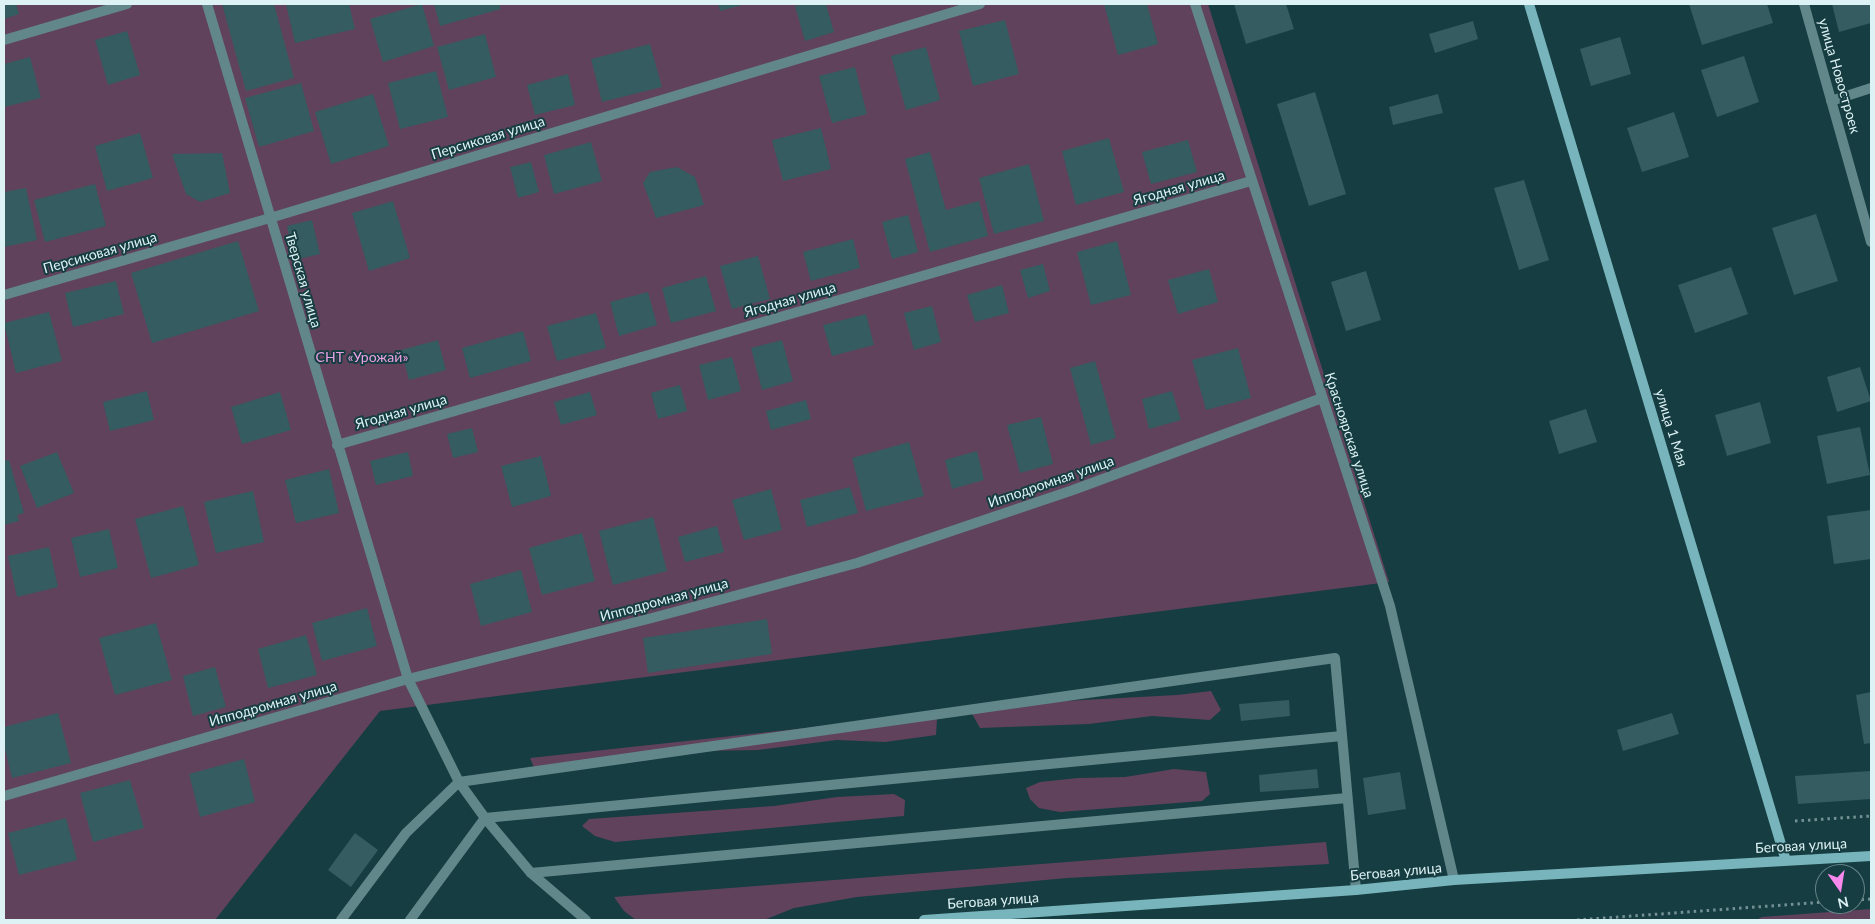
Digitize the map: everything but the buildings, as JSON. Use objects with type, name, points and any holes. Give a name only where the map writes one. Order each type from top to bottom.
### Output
[{"type":"street","points":[[4,40],[127,4]]},
{"type":"street","name":"Тверская улица","points":[[207,4],[408,679],[459,782],[485,818],[531,873],[586,920]]},
{"type":"street","name":"Персиковая улица","points":[[4,295],[270,218],[980,4]]},
{"type":"street","name":"Красноярская улица","points":[[1195,4],[1390,606],[1454,880]]},
{"type":"street","name":"улица 1 Мая","points":[[1528,4],[1786,861]]},
{"type":"street","name":"улица Новостроек","points":[[1804,4],[1871,242]]},
{"type":"street","points":[[1831,101],[1871,88]]},
{"type":"street","name":"Ягодная улица","points":[[337,445],[1252,181]]},
{"type":"street","name":"Ипподромная улица","points":[[4,796],[408,679],[652,618],[857,563],[1073,490],[1322,398]]},
{"type":"street","points":[[341,920],[406,833],[459,782],[1335,658],[1356,890]]},
{"type":"street","points":[[410,920],[485,818],[1342,736]]},
{"type":"street","points":[[531,873],[1347,798]]},
{"type":"street","name":"Беговая улица","points":[[924,920],[1356,890],[1454,880],[1871,856]]},
{"type":"path","points":[[1793,821],[1871,816]]},
{"type":"path","points":[[1577,920],[1815,903]]},
{"type":"green space","name":"СНТ «Урожай»","points":[[4,4],[1208,4],[1389,582],[380,711],[215,920],[4,920]]},
{"type":"green space","points":[[1211,691],[1221,710],[1210,720],[1152,716],[1089,724],[980,728],[971,712],[1009,704],[1177,695]]},
{"type":"green space","points":[[937,719],[936,735],[885,742],[837,740],[758,750],[699,751],[649,760],[536,772],[530,758],[861,722]]},
{"type":"green space","points":[[1174,769],[1206,772],[1210,794],[1202,801],[1060,812],[1039,808],[1030,799],[1026,788],[1040,782],[1078,778],[1125,777]]},
{"type":"green space","points":[[894,794],[905,800],[904,816],[615,842],[595,836],[582,826],[589,819],[774,806],[837,797]]},
{"type":"green space","points":[[1326,842],[1329,864],[1067,878],[857,897],[794,908],[764,920],[636,920],[624,911],[614,897]]},
{"type":"green space","points":[[1865,909],[1871,909],[1871,920],[1756,920],[1762,917],[1815,913],[1865,914]]}]
